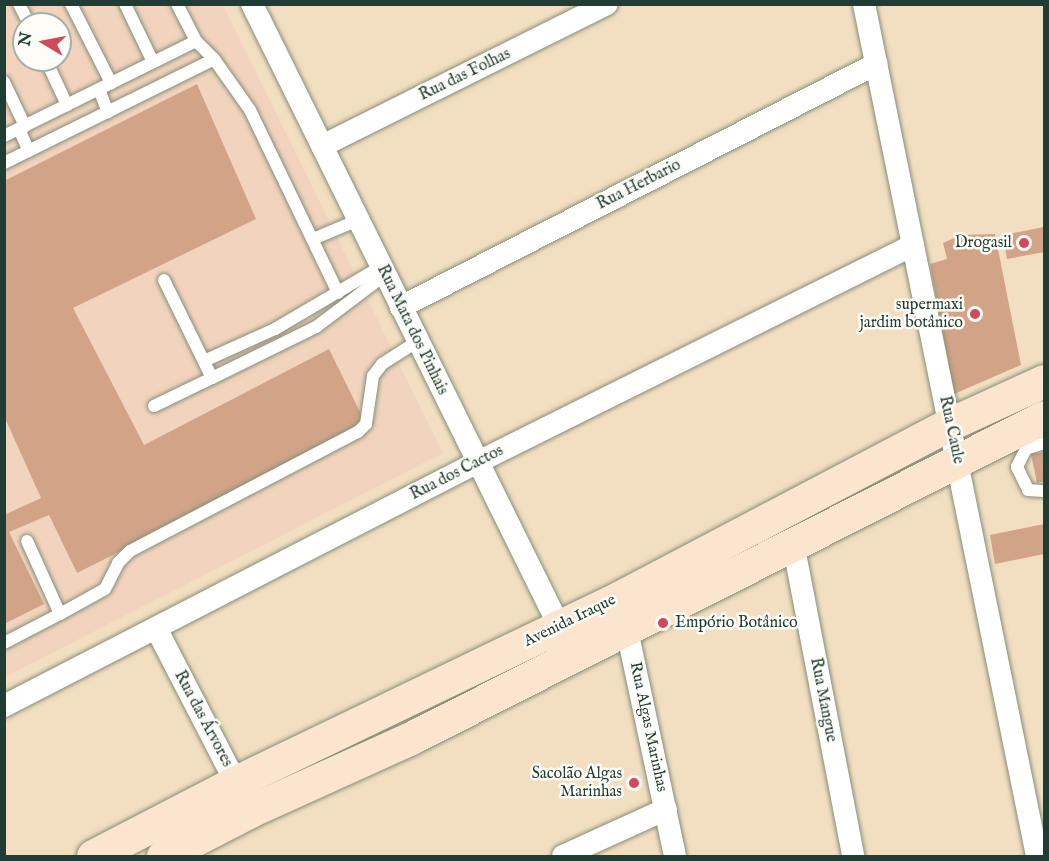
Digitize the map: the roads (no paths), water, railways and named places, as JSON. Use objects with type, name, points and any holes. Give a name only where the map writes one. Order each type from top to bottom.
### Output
[{"type":"street","name":"Rua Mata dos Pinhais","points":[[252,4],[566,642]]},
{"type":"street","name":"Rua das Folhas","points":[[322,146],[608,4]]},
{"type":"street","name":"Rua Caule","points":[[864,4],[1037,856]]},
{"type":"street","name":"Rua Herbario","points":[[401,307],[876,64]]},
{"type":"street","name":"Rua dos Cactos","points":[[4,706],[476,463],[913,245]]},
{"type":"street","name":"Avenida Iraque","points":[[93,856],[243,796],[410,739],[566,642],[623,612],[950,424],[1044,381]]},
{"type":"street","name":"Avenida Iraque","points":[[623,612],[793,543],[1044,417]]},
{"type":"street","name":"Rua Mangue","points":[[793,543],[853,856]]},
{"type":"street","name":"Rua Algas Marinhas","points":[[623,612],[675,856]]},
{"type":"street","name":"Rua das Árvores","points":[[156,628],[243,796]]},
{"type":"street","name":"Avenida Iraque","points":[[163,856],[243,796]]},
{"type":"street","points":[[563,856],[666,809]]},
{"type":"lane","points":[[71,4],[111,83]]},
{"type":"lane","points":[[125,4],[153,62]]},
{"type":"lane","points":[[177,4],[196,41],[214,59],[250,110],[338,293]]},
{"type":"lane","points":[[4,136],[196,41]]},
{"type":"lane","points":[[4,163],[214,59]]},
{"type":"lane","points":[[52,72],[67,105]]},
{"type":"lane","points":[[4,82],[29,151]]},
{"type":"lane","points":[[99,89],[108,112]]},
{"type":"lane","points":[[313,239],[358,220]]},
{"type":"lane","points":[[204,361],[275,330],[338,293],[384,270]]},
{"type":"lane","points":[[154,406],[316,327],[384,270]]},
{"type":"lane","points":[[164,280],[212,378]]},
{"type":"lane","points":[[4,643],[105,589],[118,563],[130,551],[358,432],[366,424],[373,376],[382,364],[418,342]]},
{"type":"lane","points":[[1044,444],[1026,449],[1017,467],[1028,490],[1044,491]]},
{"type":"lane","points":[[27,542],[60,614]]},
{"type":"place","name":"Drogasil","points":[[1024,243]]},
{"type":"place","name":"supermaxi jardim botânico","points":[[975,314]]},
{"type":"place","name":"Empório Botânico","points":[[663,623]]},
{"type":"place","name":"Sacolão Algas Marinhas","points":[[634,783]]}]
